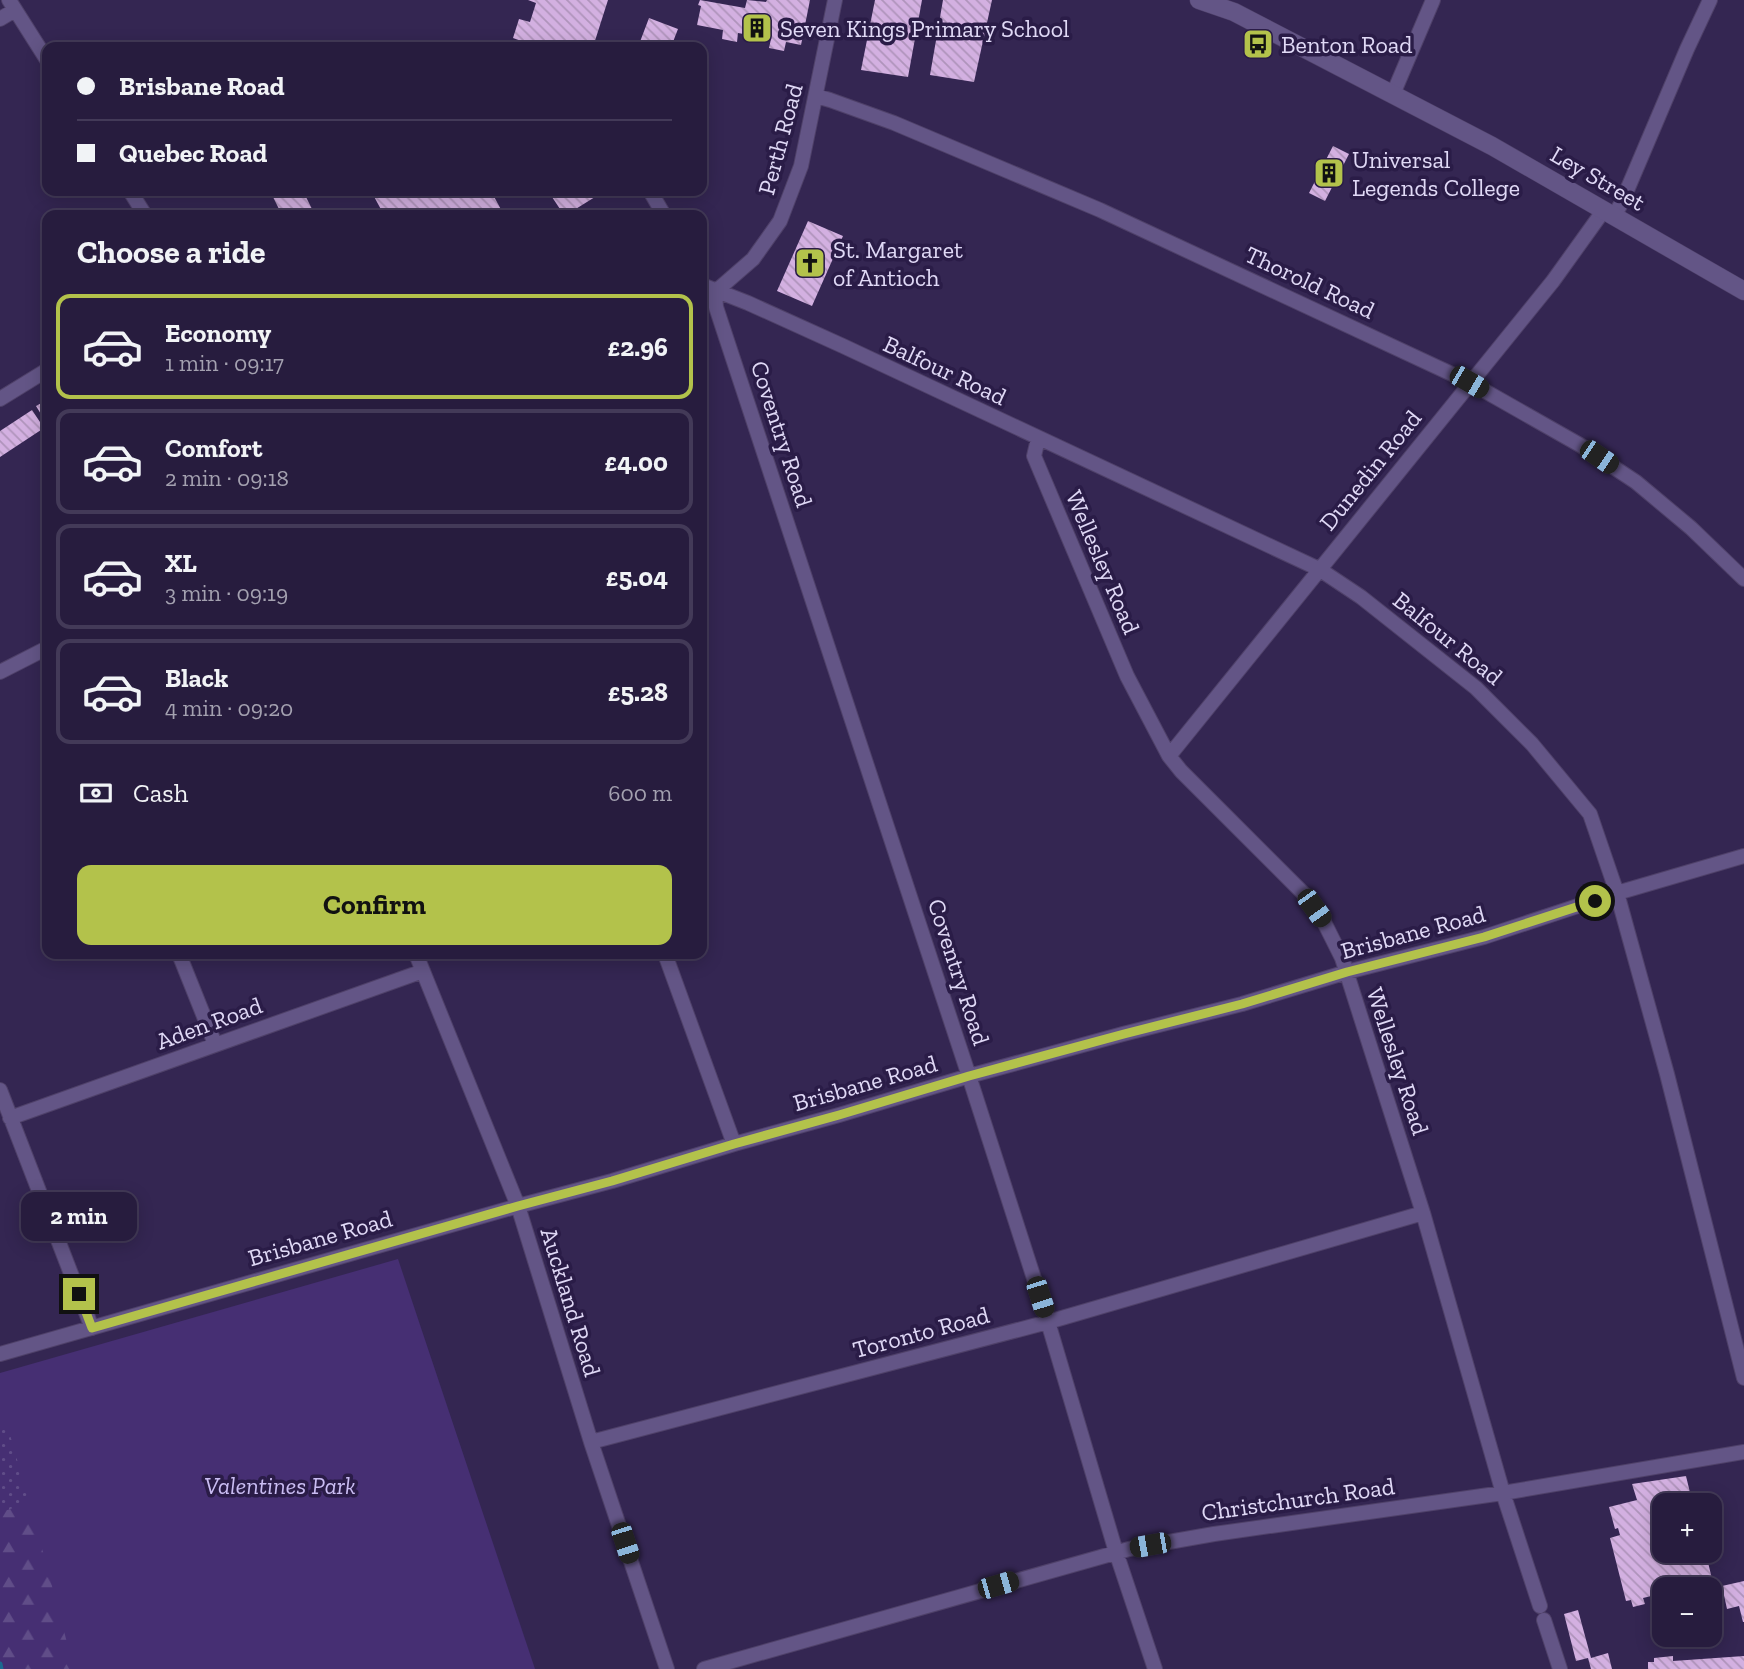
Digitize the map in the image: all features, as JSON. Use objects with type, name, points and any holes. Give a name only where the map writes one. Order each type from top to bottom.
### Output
[{"type":"street","name":"Perth Road","points":[[707,290],[753,259],[780,221],[801,166],[835,0]]},
{"type":"street","name":"Ley Street","points":[[1199,0],[1234,12],[1492,146],[1744,291]]},
{"type":"street","points":[[1393,94],[1433,0]]},
{"type":"street","name":"Dunedin Road","points":[[1169,756],[1469,382],[1609,213],[1622,202],[1710,0]]},
{"type":"street","points":[[0,19],[12,5],[42,52]]},
{"type":"street","name":"Thorold Road","points":[[816,96],[894,123],[1100,210],[1469,382],[1580,445],[1636,482],[1744,579]]},
{"type":"street","name":"Balfour Road","points":[[707,291],[748,303],[1319,569],[1361,597],[1476,688],[1532,744],[1590,814],[1617,893],[1670,1087],[1744,1378]]},
{"type":"street","name":"Coventry Road","points":[[707,292],[716,306],[969,1076],[1048,1322],[1116,1552],[1155,1669]]},
{"type":"street","points":[[0,399],[42,373]]},
{"type":"street","name":"Wellesley Road","points":[[1038,439],[1034,456],[1128,676],[1169,756],[1304,894],[1324,922],[1342,958],[1423,1213],[1503,1493],[1560,1669]]},
{"type":"street","points":[[0,672],[42,651]]},
{"type":"street","name":"Brisbane Road","points":[[0,1354],[612,1181],[969,1076],[1484,937],[1617,893],[1744,856]]},
{"type":"street","points":[[182,959],[215,1044]]},
{"type":"street","name":"Auckland Road","points":[[418,959],[518,1206],[591,1442],[667,1669]]},
{"type":"street","points":[[667,959],[734,1144]]},
{"type":"street","name":"Aden Road","points":[[10,1118],[423,971]]},
{"type":"street","points":[[0,1090],[92,1328]]},
{"type":"street","name":"Toronto Road","points":[[591,1442],[1048,1322],[1423,1213]]},
{"type":"street","name":"Christchurch Road","points":[[704,1669],[1116,1552],[1214,1534],[1503,1493],[1744,1452]]},
{"type":"green space","name":"Valentines Park","points":[[398,1259],[535,1669],[0,1669],[0,1373]]},
{"type":"green space","points":[[0,1424],[9,1432],[30,1503],[0,1512]]},
{"type":"green space","points":[[30,1503],[74,1669],[0,1669],[0,1512]]},
{"type":"building","points":[[528,0],[608,0],[595,42],[524,42],[513,38],[519,19],[530,22],[536,3]]},
{"type":"building","name":"Seven Kings Primary School","points":[[700,0],[745,8],[747,0],[810,0],[801,45],[786,42],[784,51],[769,48],[771,39],[738,33],[737,42],[722,39],[723,30],[697,25]]},
{"type":"building","points":[[875,0],[922,0],[908,77],[861,70]]},
{"type":"building","points":[[943,0],[992,0],[974,82],[930,75]]},
{"type":"building","points":[[649,18],[678,29],[673,42],[640,42]]},
{"type":"building","name":"Universal Legends College","points":[[1333,146],[1349,154],[1325,201],[1309,193]]},
{"type":"building","points":[[272,196],[306,196],[312,210],[280,210]]},
{"type":"building","points":[[374,196],[494,196],[501,210],[381,210]]},
{"type":"building","points":[[551,196],[595,197],[574,210],[561,210]]},
{"type":"building","name":"St. Margaret of Antioch","points":[[808,221],[843,236],[812,306],[777,291]]},
{"type":"building","points":[[42,403],[42,416],[36,406]]},
{"type":"building","points":[[32,410],[42,425],[42,429],[0,457],[0,431]]},
{"type":"building","points":[[1686,1476],[1690,1493],[1652,1493],[1652,1563],[1708,1563],[1712,1577],[1652,1577],[1652,1596],[1643,1598],[1645,1604],[1633,1607],[1631,1600],[1626,1601],[1610,1538],[1620,1535],[1618,1528],[1615,1529],[1609,1507],[1637,1500],[1632,1484]]},
{"type":"building","points":[[1744,1581],[1744,1622],[1739,1606],[1727,1609],[1722,1586]]},
{"type":"building","points":[[1578,1610],[1591,1658],[1608,1653],[1612,1669],[1591,1669],[1588,1658],[1576,1661],[1564,1614]]},
{"type":"building","points":[[1673,1656],[1673,1661],[1744,1656],[1744,1669],[1648,1669],[1648,1662],[1654,1662],[1654,1658]]},
{"type":"waterway","points":[[0,1664],[1,1669]]},
{"type":"place","name":"Seven Kings Primary School","points":[[757,28]]},
{"type":"place","name":"Benton Road","points":[[1258,44]]},
{"type":"place","name":"Universal Legends College","points":[[1329,173]]},
{"type":"place","name":"St. Margaret of Antioch","points":[[810,263]]},
{"type":"route","points":[[79,1294],[92,1328],[612,1181],[969,1076],[1484,937],[1595,901]]}]
